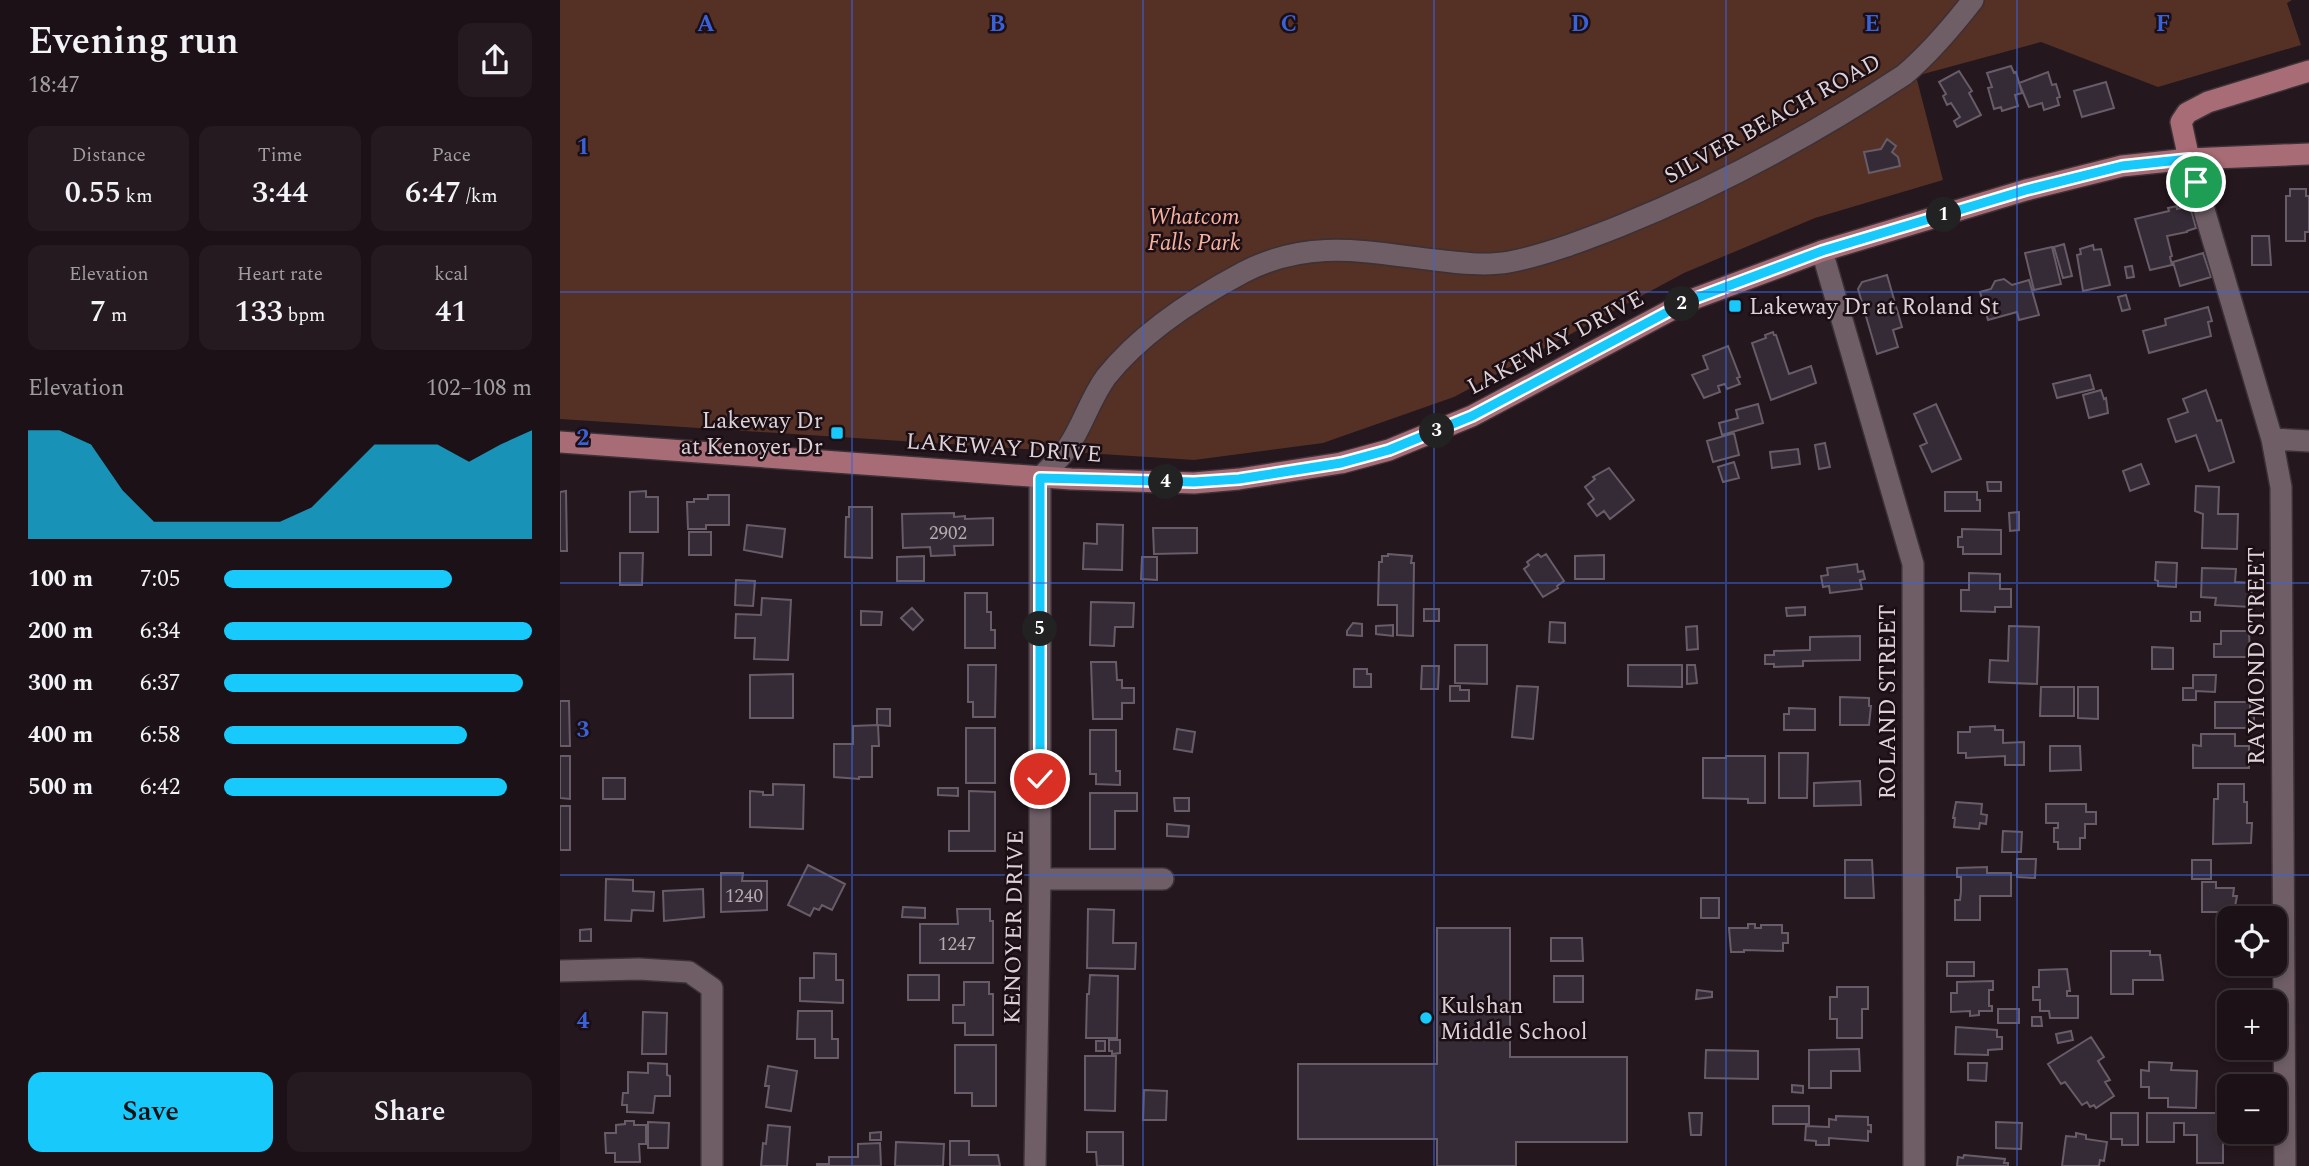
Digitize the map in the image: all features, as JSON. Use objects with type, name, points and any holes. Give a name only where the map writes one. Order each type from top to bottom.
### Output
[{"type":"main road","points":[[2189,159],[2181,122],[2187,113],[2208,102],[2309,71]]},
{"type":"main road","name":"LAKEWAY DRIVE","points":[[560,442],[685,449],[1040,478],[1194,482],[1239,479],[1341,463],[1389,450],[1472,416],[1688,301],[1822,251],[2026,190],[2122,166],[2189,159],[2309,154]]},
{"type":"street","name":"SILVER BEACH ROAD","points":[[1040,478],[1069,447],[1091,400],[1106,377],[1133,348],[1165,322],[1245,272],[1274,259],[1314,249],[1451,262],[1507,262],[1592,237],[1715,185],[1882,89],[1924,58],[1973,0]]},
{"type":"street","name":"RAYMOND STREET","points":[[2189,159],[2272,439],[2281,488],[2285,1166]]},
{"type":"street","name":"ROLAND STREET","points":[[1822,251],[1913,564],[1914,1166]]},
{"type":"street","points":[[2272,439],[2309,441]]},
{"type":"street","name":"KENOYER DRIVE","points":[[1035,1166],[1040,879],[1040,478]]},
{"type":"street","points":[[1040,879],[1164,879]]},
{"type":"street","points":[[560,971],[689,972],[712,988],[712,1166]]},
{"type":"green space","name":"Whatcom Falls Park","points":[[560,0],[2292,0],[2287,3],[2301,45],[2158,87],[2041,42],[1916,76],[1943,180],[1815,218],[1684,273],[1454,397],[1323,443],[1194,460],[560,419]]},
{"type":"building","points":[[2011,66],[2014,73],[2016,72],[2022,93],[2015,95],[2018,106],[2002,111],[2001,107],[1994,109],[1988,88],[1992,87],[1987,73]]},
{"type":"building","points":[[1959,71],[1972,91],[1969,93],[1981,115],[1957,127],[1954,121],[1960,117],[1951,103],[1947,105],[1943,96],[1946,94],[1939,82]]},
{"type":"building","points":[[2048,72],[2052,85],[2056,84],[2060,97],[2057,98],[2059,105],[2044,110],[2042,103],[2029,107],[2019,83]]},
{"type":"building","points":[[2106,82],[2114,108],[2082,117],[2074,91]]},
{"type":"building","points":[[1887,139],[1896,146],[1892,152],[1898,157],[1900,166],[1869,173],[1864,152],[1881,149]]},
{"type":"building","points":[[2290,189],[2306,189],[2306,196],[2309,196],[2309,232],[2305,232],[2305,241],[2286,241],[2286,196],[2290,196]]},
{"type":"building","points":[[2177,206],[2177,209],[2190,206],[2196,228],[2167,236],[2172,265],[2150,270],[2135,219],[2169,211],[2168,208]]},
{"type":"building","points":[[2252,236],[2269,236],[2271,265],[2252,265]]},
{"type":"building","points":[[2064,244],[2072,276],[2063,278],[2054,247]]},
{"type":"building","points":[[2093,245],[2094,250],[2101,249],[2110,285],[2083,291],[2077,255],[2081,254],[2080,249]]},
{"type":"building","points":[[2052,247],[2061,284],[2034,290],[2025,253]]},
{"type":"building","points":[[2203,253],[2211,277],[2180,286],[2173,262]]},
{"type":"building","points":[[2132,266],[2134,277],[2127,278],[2125,267]]},
{"type":"building","points":[[1887,275],[1902,327],[1893,330],[1898,347],[1877,354],[1858,289],[1862,282]]},
{"type":"building","points":[[2004,279],[2012,285],[2029,280],[2039,315],[2019,320],[2017,312],[1988,320],[1980,292],[1991,289],[1995,281]]},
{"type":"building","points":[[2126,295],[2130,309],[2122,311],[2118,297]]},
{"type":"building","points":[[2208,307],[2212,321],[2208,322],[2211,336],[2149,353],[2143,331],[2166,325],[2165,319]]},
{"type":"building","points":[[1773,332],[1789,374],[1811,366],[1816,383],[1771,400],[1752,343]]},
{"type":"building","points":[[1728,346],[1740,377],[1737,378],[1740,384],[1727,389],[1725,384],[1718,386],[1720,392],[1704,398],[1692,375],[1708,369],[1703,356]]},
{"type":"building","points":[[2090,375],[2094,389],[2057,398],[2053,384]]},
{"type":"building","points":[[2101,390],[2104,399],[2106,398],[2108,413],[2089,418],[2083,395]]},
{"type":"building","points":[[2206,390],[2217,421],[2221,420],[2234,462],[2209,471],[2196,435],[2176,442],[2168,419],[2188,412],[2183,399]]},
{"type":"building","points":[[1758,404],[1763,423],[1722,435],[1719,423],[1738,418],[1736,410]]},
{"type":"building","points":[[1936,404],[1961,459],[1932,472],[1920,446],[1927,443],[1914,414]]},
{"type":"building","points":[[1734,433],[1739,455],[1713,462],[1707,441]]},
{"type":"building","points":[[1825,443],[1830,467],[1819,469],[1815,445]]},
{"type":"building","points":[[1798,449],[1800,464],[1772,468],[1770,452]]},
{"type":"building","points":[[1734,462],[1739,478],[1723,482],[1718,467]]},
{"type":"building","points":[[2141,464],[2149,484],[2130,491],[2123,471]]},
{"type":"building","points":[[1609,468],[1634,500],[1610,519],[1604,511],[1597,516],[1588,504],[1594,499],[1585,487],[1595,479],[1593,477]]},
{"type":"building","points":[[1987,482],[2001,482],[2001,491],[1988,491]]},
{"type":"building","points":[[2196,486],[2219,487],[2218,514],[2238,514],[2237,549],[2202,548],[2203,514],[2195,511]]},
{"type":"building","points":[[566,491],[567,551],[560,551],[560,492]]},
{"type":"building","points":[[646,491],[646,497],[658,497],[658,532],[630,532],[630,492]]},
{"type":"building","points":[[1945,492],[1977,492],[1980,511],[1945,511]]},
{"type":"building","points":[[708,495],[729,495],[729,525],[706,525],[706,529],[688,529],[687,502],[708,499]]},
{"type":"building","points":[[849,507],[872,507],[872,558],[845,557],[846,517],[849,517]]},
{"type":"building","points":[[2019,512],[2019,530],[2010,531],[2009,513]]},
{"type":"building","points":[[954,513],[954,517],[965,516],[965,519],[993,518],[993,545],[954,546],[955,555],[931,556],[930,547],[903,548],[902,514]]},
{"type":"building","points":[[1097,524],[1123,525],[1122,570],[1083,569],[1084,543],[1097,544]]},
{"type":"building","points":[[747,525],[785,529],[782,557],[744,550]]},
{"type":"building","points":[[1153,528],[1197,528],[1197,553],[1154,554]]},
{"type":"building","points":[[1962,529],[2001,530],[2001,554],[1963,554],[1963,547],[1958,547],[1958,537],[1962,537]]},
{"type":"building","points":[[689,532],[711,532],[711,555],[689,555]]},
{"type":"building","points":[[620,553],[643,553],[642,585],[620,585]]},
{"type":"building","points":[[1538,554],[1541,557],[1546,554],[1564,581],[1543,597],[1524,569],[1529,565],[1527,562]]},
{"type":"building","points":[[1604,555],[1604,579],[1575,579],[1575,556]]},
{"type":"building","points":[[924,556],[924,581],[897,581],[897,557]]},
{"type":"building","points":[[1382,556],[1412,556],[1413,636],[1397,635],[1397,605],[1378,605],[1379,562],[1382,562]]},
{"type":"building","points":[[1142,557],[1157,557],[1157,580],[1141,579]]},
{"type":"building","points":[[2156,562],[2177,563],[2176,587],[2158,586],[2158,581],[2155,580]]},
{"type":"building","points":[[1857,564],[1858,572],[1863,571],[1865,579],[1860,580],[1862,589],[1830,593],[1829,586],[1823,587],[1821,576],[1828,575],[1827,568]]},
{"type":"building","points":[[2202,568],[2236,569],[2235,582],[2252,583],[2251,607],[2215,605],[2216,598],[2201,597]]},
{"type":"building","points":[[1969,573],[2000,574],[2000,589],[2011,589],[2011,607],[1995,607],[1995,612],[1961,611],[1961,590],[1969,590]]},
{"type":"building","points":[[736,580],[755,581],[753,606],[735,605]]},
{"type":"building","points":[[965,593],[987,593],[987,612],[991,612],[991,630],[995,630],[995,648],[965,648]]},
{"type":"building","points":[[762,598],[791,600],[788,660],[754,659],[755,638],[735,638],[736,614],[761,615]]},
{"type":"building","points":[[1091,602],[1134,603],[1133,627],[1115,627],[1114,646],[1090,645]]},
{"type":"building","points":[[1805,607],[1805,615],[1787,616],[1786,608]]},
{"type":"building","points":[[912,608],[923,620],[913,630],[901,618]]},
{"type":"building","points":[[1424,609],[1439,609],[1439,621],[1424,621]]},
{"type":"building","points":[[861,611],[882,612],[881,625],[861,625]]},
{"type":"building","points":[[2191,612],[2200,612],[2200,621],[2191,621]]},
{"type":"building","points":[[1550,622],[1565,623],[1565,643],[1549,642]]},
{"type":"building","points":[[1353,623],[1362,624],[1362,636],[1347,635]]},
{"type":"building","points":[[1393,625],[1393,636],[1376,634],[1376,626]]},
{"type":"building","points":[[1697,626],[1698,649],[1687,650],[1686,627]]},
{"type":"building","points":[[2009,626],[2039,627],[2037,684],[1989,682],[1990,660],[2008,661]]},
{"type":"building","points":[[2221,631],[2249,631],[2250,657],[2214,657],[2214,644],[2221,644]]},
{"type":"building","points":[[1860,636],[1860,660],[1803,661],[1803,666],[1774,667],[1774,664],[1765,664],[1765,655],[1774,655],[1774,651],[1810,650],[1810,637]]},
{"type":"building","points":[[1455,645],[1487,645],[1487,684],[1455,683]]},
{"type":"building","points":[[2152,647],[2173,648],[2173,669],[2152,669]]},
{"type":"building","points":[[1091,662],[1116,662],[1117,680],[1122,680],[1122,688],[1134,688],[1134,703],[1122,703],[1122,719],[1093,719]]},
{"type":"building","points":[[968,665],[996,665],[995,717],[973,717],[973,702],[968,702]]},
{"type":"building","points":[[1628,665],[1682,665],[1682,687],[1628,686]]},
{"type":"building","points":[[1687,665],[1695,665],[1697,683],[1687,684]]},
{"type":"building","points":[[1422,666],[1439,666],[1438,689],[1421,689]]},
{"type":"building","points":[[1354,669],[1367,669],[1367,674],[1371,674],[1371,687],[1354,687]]},
{"type":"building","points":[[793,674],[793,718],[750,718],[750,675]]},
{"type":"building","points":[[2193,675],[2216,675],[2215,692],[2196,691],[2196,700],[2183,700],[2183,688],[2193,688]]},
{"type":"building","points":[[1450,686],[1469,690],[1469,701],[1450,701]]},
{"type":"building","points":[[1517,686],[1538,687],[1533,739],[1512,737]]},
{"type":"building","points":[[2041,687],[2074,687],[2074,716],[2040,716]]},
{"type":"building","points":[[2078,687],[2098,687],[2098,719],[2078,718]]},
{"type":"building","points":[[1840,697],[1869,698],[1869,725],[1840,725]]},
{"type":"building","points":[[560,701],[569,701],[570,746],[560,746]]},
{"type":"building","points":[[2215,702],[2250,702],[2250,710],[2254,710],[2254,721],[2250,721],[2250,728],[2215,728]]},
{"type":"building","points":[[1789,708],[1815,709],[1815,730],[1784,730],[1784,714],[1789,714]]},
{"type":"building","points":[[877,709],[890,709],[890,726],[877,725]]},
{"type":"building","points":[[878,725],[879,746],[872,746],[872,777],[834,777],[834,744],[853,744],[853,726]]},
{"type":"building","points":[[1995,726],[1995,730],[2003,730],[2003,743],[2024,742],[2024,765],[2005,765],[2005,756],[1966,758],[1966,753],[1958,753],[1958,732],[1970,732],[1970,727]]},
{"type":"building","points":[[966,728],[995,728],[995,783],[966,783]]},
{"type":"building","points":[[1177,729],[1195,732],[1192,752],[1174,749]]},
{"type":"building","points":[[1090,730],[1116,730],[1116,771],[1120,771],[1120,785],[1096,784],[1096,774],[1090,774]]},
{"type":"building","points":[[2201,734],[2235,734],[2235,746],[2249,746],[2249,768],[2193,768],[2193,745],[2201,746]]},
{"type":"building","points":[[2050,746],[2080,746],[2081,770],[2050,771]]},
{"type":"building","points":[[1779,753],[1808,753],[1807,798],[1779,798]]},
{"type":"building","points":[[560,756],[570,756],[570,799],[560,798]]},
{"type":"building","points":[[1765,756],[1765,803],[1748,803],[1748,799],[1703,798],[1703,758]]},
{"type":"building","points":[[603,778],[625,778],[625,799],[603,799]]},
{"type":"building","points":[[1860,781],[1861,805],[1814,806],[1814,783]]},
{"type":"building","points":[[773,784],[804,785],[803,829],[750,827],[750,791],[773,795]]},
{"type":"building","points":[[2218,784],[2244,784],[2247,823],[2252,823],[2251,843],[2213,844],[2214,799],[2218,799]]},
{"type":"building","points":[[938,788],[958,788],[958,796],[938,795]]},
{"type":"building","points":[[969,791],[995,792],[995,851],[949,851],[949,831],[969,831]]},
{"type":"building","points":[[1090,793],[1137,793],[1137,811],[1115,811],[1115,849],[1090,849]]},
{"type":"building","points":[[1174,798],[1189,798],[1189,811],[1175,811]]},
{"type":"building","points":[[1956,802],[1982,804],[1981,814],[1987,815],[1986,824],[1980,823],[1979,829],[1954,827]]},
{"type":"building","points":[[2046,804],[2086,804],[2086,812],[2096,812],[2096,824],[2085,824],[2085,838],[2080,838],[2080,849],[2058,849],[2058,842],[2054,842],[2054,828],[2058,828],[2058,823],[2046,823]]},
{"type":"building","points":[[560,806],[570,806],[570,850],[560,850]]},
{"type":"building","points":[[1167,824],[1189,826],[1188,837],[1167,836]]},
{"type":"building","points":[[2003,831],[2022,832],[2021,852],[2002,852]]},
{"type":"building","points":[[2017,859],[2036,859],[2035,878],[2017,877]]},
{"type":"building","points":[[1845,860],[1872,860],[1874,898],[1845,898]]},
{"type":"building","points":[[2192,860],[2211,860],[2211,879],[2192,879]]},
{"type":"building","points":[[808,865],[845,884],[832,910],[822,905],[819,910],[814,908],[810,916],[788,905]]},
{"type":"building","points":[[1987,867],[1987,873],[2011,873],[2011,896],[1980,896],[1980,920],[1955,920],[1955,900],[1960,900],[1961,892],[1961,877],[1957,877],[1957,868]]},
{"type":"building","points":[[721,873],[743,873],[742,881],[767,881],[767,910],[721,912]]},
{"type":"building","points":[[606,879],[633,880],[633,891],[654,892],[653,911],[632,910],[631,921],[605,920]]},
{"type":"building","points":[[2202,882],[2216,882],[2216,888],[2234,888],[2233,896],[2237,896],[2235,906],[2217,906],[2217,912],[2202,912]]},
{"type":"building","points":[[703,889],[704,917],[664,921],[663,891]]},
{"type":"building","points":[[1701,898],[1719,898],[1719,918],[1701,918]]},
{"type":"building","points":[[903,907],[925,908],[925,918],[902,917]]},
{"type":"building","points":[[957,909],[990,909],[990,921],[993,921],[993,963],[920,963],[920,924],[958,924]]},
{"type":"building","points":[[1088,909],[1114,910],[1113,943],[1136,943],[1135,969],[1087,968]]},
{"type":"building","points":[[1748,924],[1755,924],[1755,928],[1761,928],[1761,925],[1782,925],[1782,933],[1788,933],[1788,943],[1783,943],[1783,951],[1731,952],[1729,928],[1748,928]]},
{"type":"building","points":[[1437,928],[1510,928],[1510,1057],[1627,1057],[1627,1142],[1516,1142],[1516,1166],[1437,1166],[1437,1139],[1298,1139],[1298,1064],[1437,1064]]},
{"type":"building","points":[[591,929],[591,941],[580,941],[580,930]]},
{"type":"building","points":[[1551,938],[1582,938],[1583,961],[1551,961]]},
{"type":"building","points":[[2111,951],[2150,951],[2150,955],[2160,955],[2163,980],[2133,980],[2133,994],[2111,994]]},
{"type":"building","points":[[814,953],[836,954],[836,980],[843,980],[843,1003],[800,1001],[800,978],[814,978]]},
{"type":"building","points":[[1947,962],[1974,962],[1974,976],[1947,976]]},
{"type":"building","points":[[2067,969],[2070,991],[2067,991],[2067,996],[2078,996],[2078,1018],[2050,1018],[2049,1011],[2040,1011],[2040,1000],[2033,1000],[2033,987],[2039,987],[2039,970]]},
{"type":"building","points":[[908,975],[939,975],[939,1000],[908,1000]]},
{"type":"building","points":[[1090,975],[1118,976],[1117,1038],[1086,1038]]},
{"type":"building","points":[[1554,976],[1583,976],[1583,1002],[1554,1002]]},
{"type":"building","points":[[1993,981],[1993,990],[1989,990],[1989,1006],[1992,1006],[1992,1011],[1979,1011],[1979,1015],[1970,1016],[1970,1011],[1951,1012],[1951,993],[1957,993],[1957,982]]},
{"type":"building","points":[[964,982],[989,982],[989,994],[993,994],[993,1035],[965,1035],[965,1023],[953,1023],[953,1005],[964,1005]]},
{"type":"building","points":[[1837,987],[1868,987],[1868,1009],[1862,1009],[1862,1038],[1837,1038],[1837,1019],[1830,1019],[1830,997],[1837,997]]},
{"type":"building","points":[[1697,990],[1712,992],[1712,997],[1696,999]]},
{"type":"building","points":[[1998,1009],[2019,1009],[2019,1023],[1998,1023]]},
{"type":"building","points":[[798,1011],[832,1011],[832,1039],[838,1039],[838,1058],[815,1058],[815,1039],[797,1039]]},
{"type":"building","points":[[643,1012],[667,1013],[666,1054],[642,1054]]},
{"type":"building","points":[[2032,1017],[2041,1017],[2042,1026],[2032,1026]]},
{"type":"building","points":[[1956,1027],[1997,1030],[1997,1037],[2002,1037],[2002,1049],[1988,1050],[1988,1055],[1955,1054]]},
{"type":"building","points":[[2071,1031],[2073,1040],[2058,1043],[2056,1034]]},
{"type":"building","points":[[2091,1037],[2104,1057],[2098,1061],[2110,1080],[2105,1082],[2114,1096],[2096,1108],[2094,1105],[2090,1107],[2087,1102],[2082,1105],[2065,1082],[2061,1084],[2048,1064]]},
{"type":"building","points":[[1109,1040],[1120,1040],[1120,1053],[1112,1054],[1112,1051],[1109,1051]]},
{"type":"building","points":[[1096,1041],[1105,1041],[1105,1051],[1096,1051]]},
{"type":"building","points":[[955,1045],[996,1045],[996,1106],[972,1106],[972,1093],[955,1093]]},
{"type":"building","points":[[1859,1049],[1860,1071],[1831,1071],[1831,1088],[1809,1088],[1809,1050]]},
{"type":"building","points":[[1706,1050],[1758,1051],[1758,1079],[1705,1078]]},
{"type":"building","points":[[1085,1056],[1116,1056],[1115,1111],[1085,1110]]},
{"type":"building","points":[[2149,1062],[2172,1063],[2171,1070],[2197,1071],[2196,1108],[2168,1107],[2168,1098],[2149,1098],[2149,1087],[2141,1087],[2141,1070],[2149,1071]]},
{"type":"building","points":[[648,1063],[667,1064],[670,1096],[655,1096],[653,1113],[627,1112],[627,1105],[622,1105],[623,1093],[628,1093],[628,1072],[648,1073]]},
{"type":"building","points":[[1968,1063],[1987,1063],[1986,1081],[1968,1080]]},
{"type":"building","points":[[768,1066],[797,1071],[791,1111],[766,1107]]},
{"type":"building","points":[[1792,1085],[1803,1086],[1803,1093],[1792,1092]]},
{"type":"building","points":[[1144,1090],[1167,1091],[1166,1120],[1143,1120]]},
{"type":"building","points":[[1773,1106],[1809,1106],[1809,1124],[1773,1124]]},
{"type":"building","points":[[1689,1113],[1702,1113],[1701,1135],[1691,1135]]},
{"type":"building","points":[[2111,1113],[2138,1113],[2138,1145],[2122,1145],[2122,1139],[2111,1139]]},
{"type":"building","points":[[2147,1113],[2217,1113],[2217,1144],[2223,1144],[2223,1163],[2197,1163],[2197,1135],[2184,1135],[2184,1123],[2174,1123],[2174,1142],[2147,1142]]},
{"type":"building","points":[[1836,1116],[1868,1117],[1871,1132],[1868,1131],[1868,1141],[1829,1138],[1829,1145],[1816,1145],[1816,1141],[1805,1140],[1806,1126],[1829,1127],[1829,1119],[1836,1120]]},
{"type":"building","points":[[625,1121],[634,1121],[634,1125],[646,1125],[646,1144],[639,1144],[640,1162],[615,1162],[615,1153],[606,1153],[605,1133],[616,1133],[616,1125],[625,1124]]},
{"type":"building","points":[[648,1122],[669,1123],[668,1148],[648,1148]]},
{"type":"building","points":[[1996,1122],[2022,1123],[2021,1149],[1996,1148]]},
{"type":"building","points":[[768,1125],[790,1127],[787,1166],[761,1166]]},
{"type":"building","points":[[881,1132],[881,1140],[870,1140],[870,1133]]},
{"type":"building","points":[[1087,1132],[1123,1132],[1123,1166],[1097,1166],[1096,1152],[1087,1152]]},
{"type":"building","points":[[2076,1133],[2086,1135],[2086,1139],[2107,1142],[2104,1161],[2100,1160],[2099,1166],[2062,1166],[2066,1136],[2076,1137]]},
{"type":"building","points":[[950,1141],[969,1141],[969,1155],[998,1155],[1000,1166],[950,1166]]},
{"type":"building","points":[[896,1142],[944,1144],[943,1166],[895,1166]]},
{"type":"building","points":[[880,1143],[881,1166],[817,1166],[829,1164],[829,1157],[858,1157],[858,1144]]},
{"type":"building","points":[[1964,1155],[2005,1159],[2004,1163],[2008,1163],[2008,1166],[1957,1166],[1958,1157],[1963,1158]]},
{"type":"place","name":"Lakeway Dr at Roland St","points":[[1735,306]]},
{"type":"place","name":"Lakeway Dr at Kenoyer Dr","points":[[837,433]]},
{"type":"place","name":"Kulshan Middle School","points":[[1426,1018]]},
{"type":"route","points":[[1040,779],[1040,478],[1194,482],[1239,479],[1341,463],[1389,450],[1472,416],[1688,301],[1822,251],[2026,190],[2122,166],[2189,159],[2196,182]]}]
